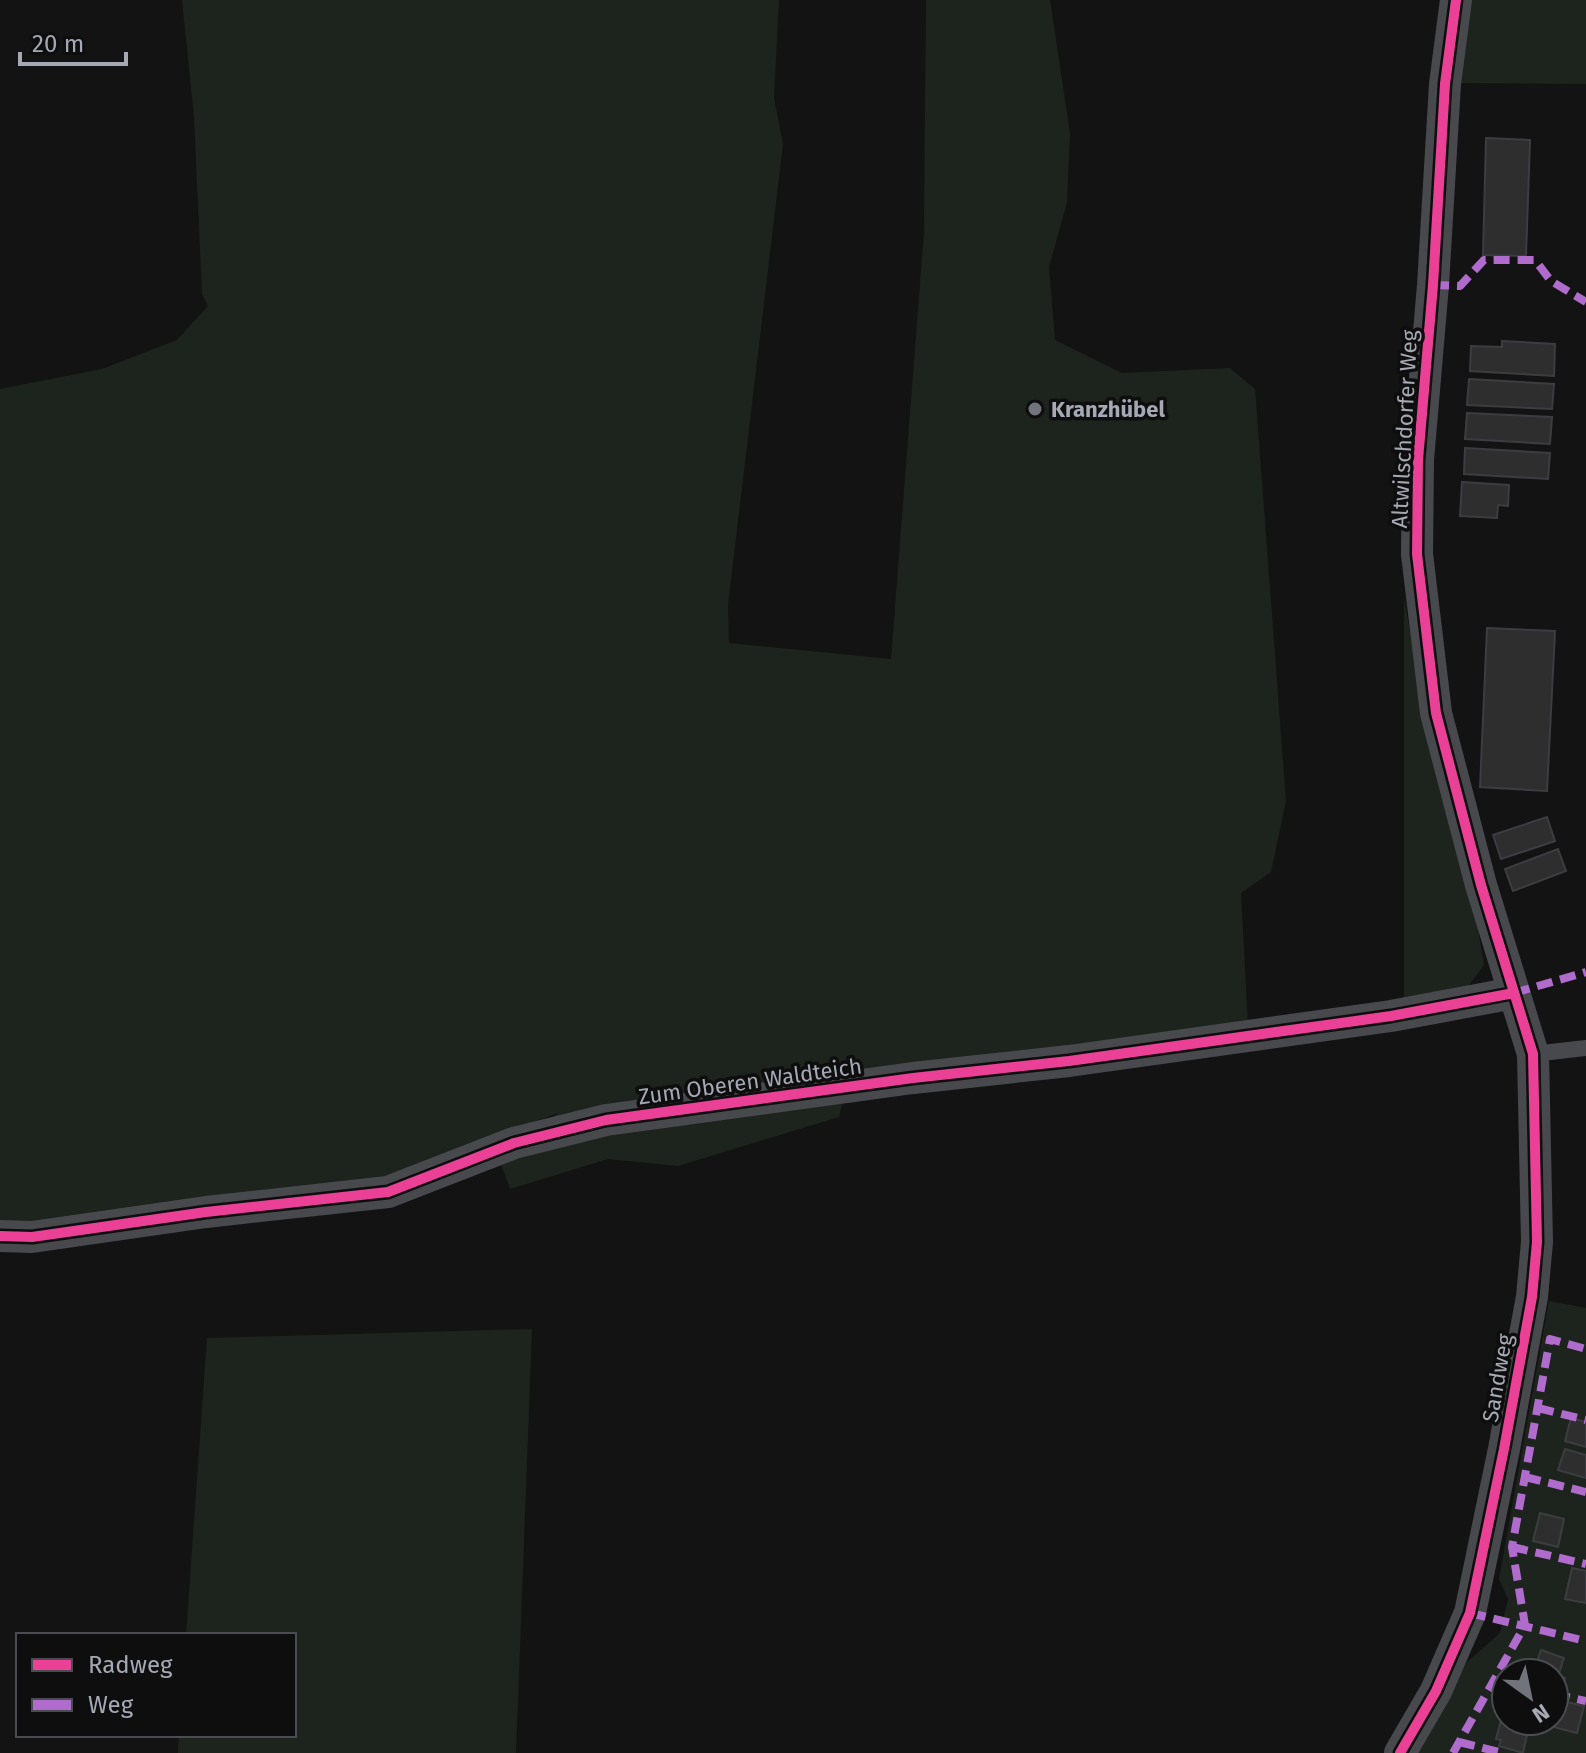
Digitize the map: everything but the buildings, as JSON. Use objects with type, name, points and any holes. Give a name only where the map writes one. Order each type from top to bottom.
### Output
[{"type":"street","name":"Altwilschdorfer Weg","points":[[1456,0],[1445,84],[1432,299],[1418,460],[1417,554],[1436,713],[1481,885],[1514,993]]},
{"type":"street","name":"Sandweg","points":[[1400,1753],[1436,1691],[1470,1613],[1532,1297],[1537,1242],[1533,1054],[1514,993]]},
{"type":"street","name":"Zum Oberen Waldteich","points":[[0,1236],[32,1237],[206,1212],[388,1192],[514,1143],[606,1120],[793,1097],[913,1078],[1085,1059],[1391,1016],[1514,993]]},
{"type":"lane","points":[[1533,1054],[1586,1048]]},
{"type":"shaded area","points":[[182,0],[779,0],[774,98],[783,144],[728,605],[729,643],[891,659],[924,232],[926,0],[1050,0],[1070,133],[1067,202],[1049,267],[1055,340],[1122,373],[1230,368],[1255,389],[1286,801],[1271,872],[1241,893],[1248,1025],[848,1080],[839,1117],[678,1166],[608,1159],[510,1189],[501,1164],[558,1113],[375,1181],[0,1225],[0,389],[102,369],[177,340],[208,306],[202,294],[194,117]]},
{"type":"shaded area","points":[[1470,0],[1586,0],[1586,84],[1458,83]]},
{"type":"shaded area","points":[[1404,597],[1423,708],[1468,868],[1484,965],[1464,992],[1404,1005]]},
{"type":"shaded area","points":[[1549,1301],[1586,1308],[1586,1753],[1413,1753],[1467,1662],[1500,1633],[1508,1599],[1499,1579]]},
{"type":"shaded area","points":[[532,1329],[516,1753],[178,1753],[179,1737],[296,1737],[296,1633],[186,1633],[207,1338]]},
{"type":"marked path","points":[[1433,285],[1460,286],[1484,260],[1535,260],[1551,281],[1586,302]]},
{"type":"marked path","points":[[1514,993],[1586,972]]},
{"type":"marked path","points":[[1453,1753],[1525,1625],[1512,1547],[1550,1339],[1586,1349]]},
{"type":"marked path","points":[[1538,1408],[1586,1420]]},
{"type":"marked path","points":[[1525,1477],[1586,1492]]},
{"type":"marked path","points":[[1512,1547],[1586,1564]]},
{"type":"marked path","points":[[1470,1613],[1586,1641]]},
{"type":"marked path","points":[[1570,1698],[1586,1701]]},
{"type":"marked path","points":[[1459,1742],[1503,1753]]},
{"type":"cycle path","points":[[1400,1753],[1436,1691],[1470,1613],[1532,1297],[1537,1242],[1533,1054],[1481,885],[1436,713],[1417,554],[1418,460],[1433,285],[1445,84],[1456,0]]},
{"type":"cycle path","points":[[0,1236],[32,1237],[206,1212],[388,1192],[514,1143],[606,1120],[1391,1016],[1514,993]]},
{"type":"place","name":"Kranzhübel","points":[[1035,409]]}]
